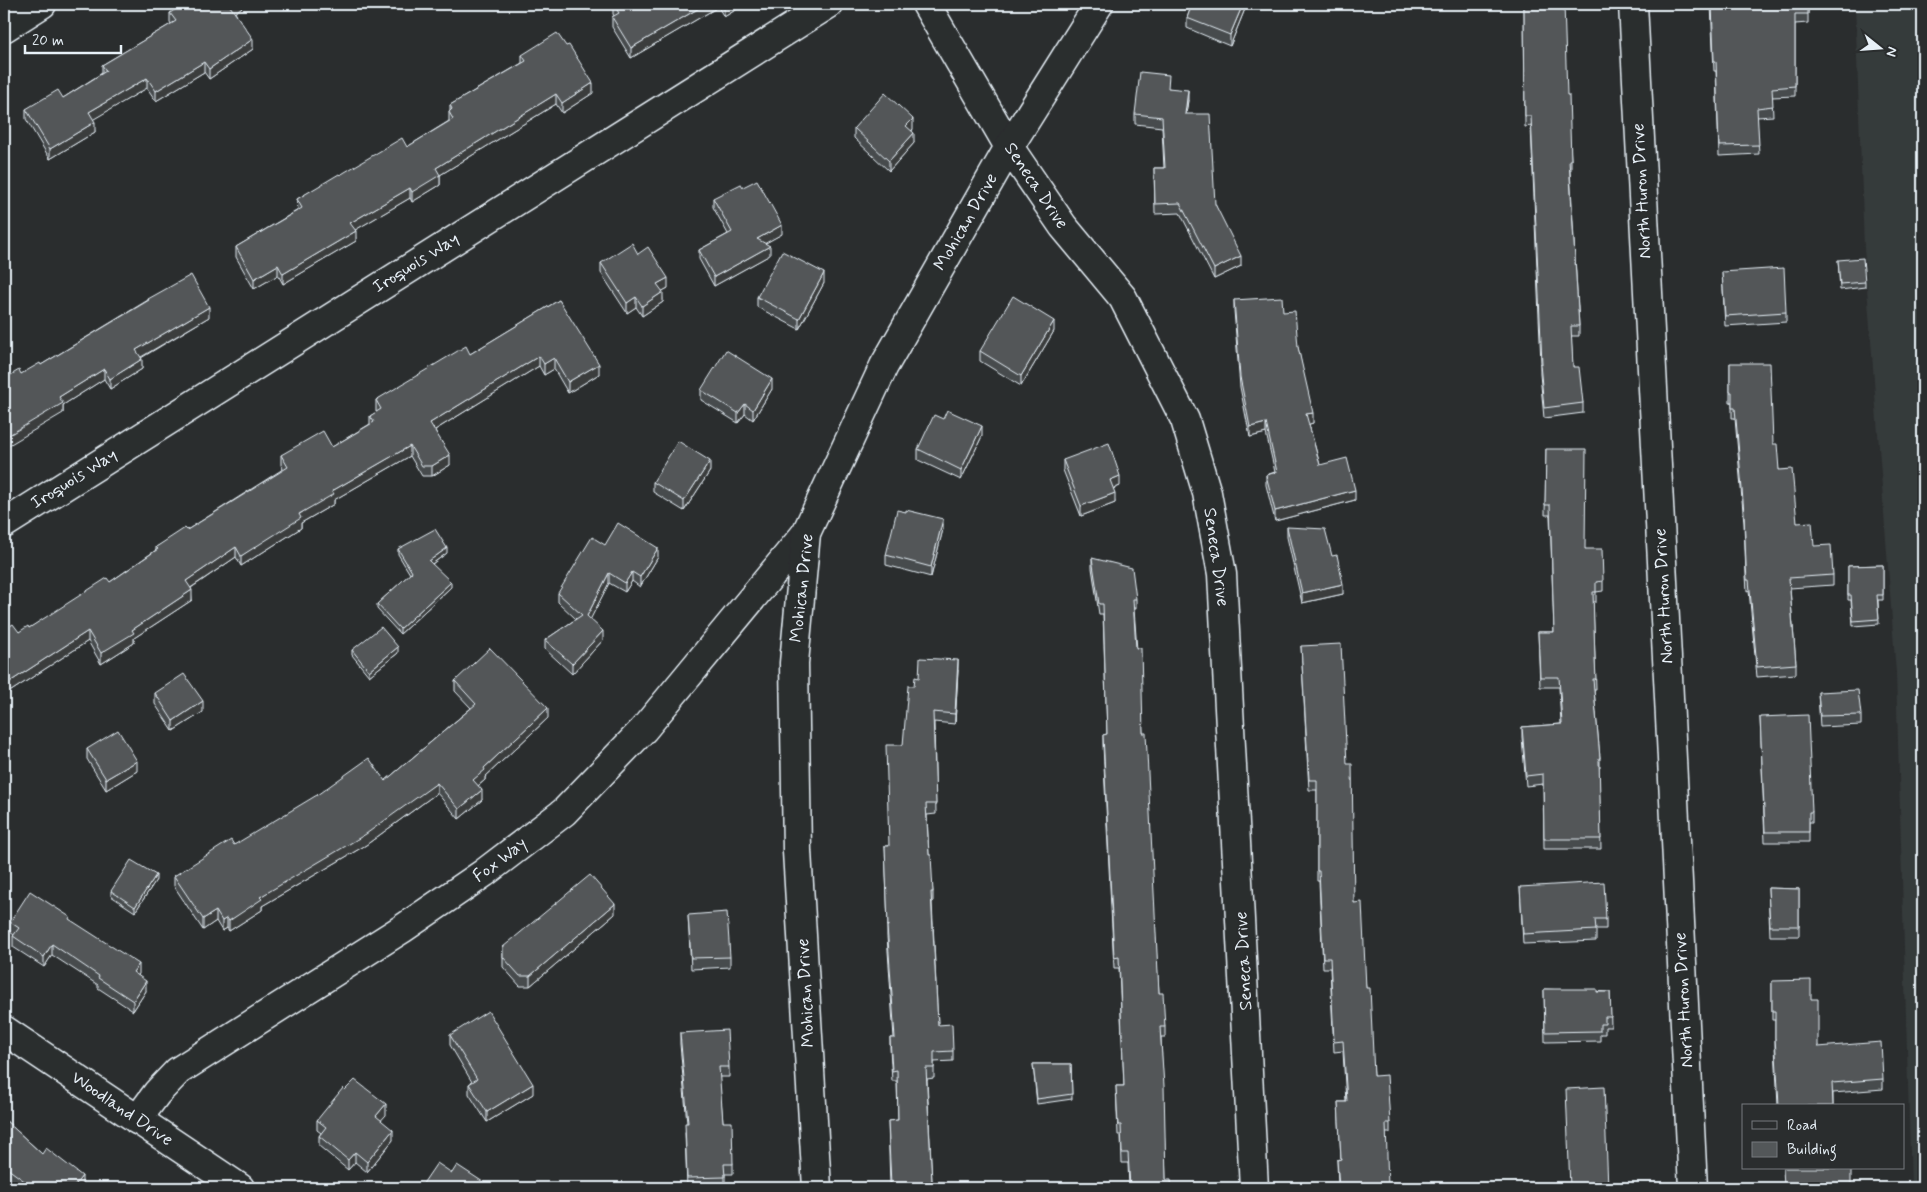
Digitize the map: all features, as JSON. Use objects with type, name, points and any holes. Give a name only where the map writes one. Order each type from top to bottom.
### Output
[{"type":"street","points":[[4,28],[42,4]]},
{"type":"street","name":"Iroquois Way","points":[[4,524],[830,4]]},
{"type":"street","name":"Seneca Drive","points":[[926,4],[1009,147],[1063,226],[1122,298],[1184,420],[1207,493],[1222,574],[1254,1188]]},
{"type":"street","name":"Mohican Drive","points":[[817,1188],[797,851],[794,663],[806,533],[884,366],[1009,147],[1099,4]]},
{"type":"street","name":"North Huron Drive","points":[[1632,4],[1669,696],[1692,1188]]},
{"type":"street","name":"Fox Way","points":[[137,1120],[157,1092],[178,1071],[402,929],[484,873],[564,812],[644,729],[806,533]]},
{"type":"street","name":"Woodland Drive","points":[[4,1030],[240,1188]]},
{"type":"shaded area","points":[[1855,4],[1923,4],[1923,1188],[1911,1188],[1896,673],[1864,248]]},
{"type":"building","points":[[183,4],[233,4],[230,6],[253,39],[209,69],[204,62],[156,91],[147,78],[89,112],[95,122],[50,149],[26,109],[58,90],[63,98],[106,71],[102,65],[176,21],[170,13]]},
{"type":"building","points":[[613,4],[706,4],[631,48],[612,17],[619,13]]},
{"type":"building","points":[[1192,4],[1243,4],[1230,35],[1187,18]]},
{"type":"building","points":[[1524,4],[1564,4],[1567,95],[1569,95],[1571,160],[1569,160],[1579,326],[1571,326],[1573,367],[1579,367],[1583,403],[1544,408],[1540,364],[1542,364],[1531,116],[1525,116]]},
{"type":"building","points":[[1712,4],[1808,4],[1808,14],[1795,14],[1795,86],[1772,88],[1773,106],[1757,108],[1759,145],[1719,146]]},
{"type":"building","points":[[557,33],[566,46],[569,45],[593,83],[562,103],[556,94],[436,168],[440,175],[412,192],[410,188],[350,223],[356,231],[283,274],[278,265],[254,279],[236,247],[302,208],[297,199],[339,174],[402,138],[407,147],[453,119],[449,112],[452,109],[450,105],[526,61],[522,55]]},
{"type":"building","points":[[1140,72],[1169,75],[1168,88],[1188,90],[1185,114],[1210,114],[1215,204],[1241,256],[1214,269],[1180,203],[1155,204],[1154,168],[1165,168],[1162,117],[1135,114]]},
{"type":"building","points":[[885,93],[913,119],[906,126],[914,133],[889,161],[854,128]]},
{"type":"building","points":[[4,174],[9,183],[4,186]]},
{"type":"building","points":[[757,180],[782,225],[757,239],[770,246],[714,277],[699,250],[732,232],[713,198],[741,184],[743,187]]},
{"type":"building","points":[[632,243],[638,254],[648,247],[668,278],[657,284],[663,292],[642,306],[636,297],[627,303],[601,263]]},
{"type":"building","points":[[782,251],[824,273],[799,319],[757,297]]},
{"type":"building","points":[[1863,258],[1865,282],[1840,284],[1838,260]]},
{"type":"building","points":[[1784,268],[1786,312],[1725,316],[1722,272]]},
{"type":"building","points":[[191,275],[209,307],[136,350],[142,359],[110,379],[104,369],[59,397],[63,403],[4,438],[4,379],[19,370],[21,374],[40,363],[41,365],[148,299]]},
{"type":"building","points":[[1013,296],[1054,321],[1021,376],[980,351]]},
{"type":"building","points":[[1282,297],[1283,312],[1295,311],[1298,347],[1313,413],[1306,414],[1320,465],[1347,458],[1355,490],[1275,511],[1266,475],[1277,472],[1266,423],[1250,427],[1240,377],[1234,300]]},
{"type":"building","points":[[559,300],[599,364],[568,382],[554,358],[544,364],[539,356],[430,423],[450,455],[432,466],[422,466],[410,446],[332,491],[334,494],[299,514],[301,518],[241,556],[236,547],[186,581],[192,590],[132,630],[134,633],[101,653],[88,631],[8,683],[4,676],[4,630],[13,624],[19,632],[28,626],[29,628],[107,578],[110,582],[158,549],[156,547],[185,528],[187,530],[288,467],[281,455],[323,431],[332,447],[374,422],[370,416],[381,409],[376,400],[466,346],[470,354]]},
{"type":"building","points":[[726,350],[772,379],[753,410],[745,404],[738,413],[701,390]]},
{"type":"building","points":[[1730,363],[1770,363],[1773,444],[1777,444],[1779,470],[1792,469],[1797,523],[1812,522],[1814,546],[1831,545],[1833,575],[1789,578],[1796,664],[1757,667],[1749,580],[1747,580],[1744,513],[1735,408],[1732,408],[1732,392],[1730,392]]},
{"type":"building","points":[[947,410],[982,426],[961,470],[918,449],[934,415],[943,419]]},
{"type":"building","points":[[678,441],[710,461],[684,501],[653,482]]},
{"type":"building","points":[[1109,443],[1120,476],[1110,480],[1115,493],[1081,506],[1063,460]]},
{"type":"building","points":[[1546,449],[1586,449],[1585,549],[1602,549],[1603,581],[1596,582],[1596,592],[1593,592],[1596,679],[1593,679],[1600,758],[1601,839],[1544,839],[1543,774],[1526,776],[1522,727],[1562,724],[1559,677],[1540,677],[1538,632],[1554,632],[1550,505],[1545,505]]},
{"type":"building","points":[[897,510],[906,512],[906,510],[943,519],[931,567],[886,555]]},
{"type":"building","points":[[618,523],[658,548],[640,577],[632,572],[625,583],[609,573],[587,616],[603,631],[572,664],[545,640],[582,615],[558,593],[592,537],[605,545]]},
{"type":"building","points":[[1287,527],[1325,529],[1332,556],[1337,555],[1343,584],[1302,593]]},
{"type":"building","points":[[435,529],[447,548],[429,561],[451,582],[400,629],[377,604],[412,572],[398,549]]},
{"type":"building","points":[[1092,558],[1132,568],[1136,599],[1133,599],[1136,648],[1141,648],[1143,733],[1146,733],[1159,993],[1163,993],[1165,1027],[1160,1027],[1164,1086],[1166,1180],[1171,1180],[1172,1188],[1130,1188],[1128,1153],[1122,1153],[1121,1125],[1118,1125],[1116,1086],[1124,1086],[1119,957],[1114,958],[1103,735],[1107,734],[1103,604],[1099,604]]},
{"type":"building","points":[[1883,565],[1883,595],[1877,595],[1879,619],[1853,621],[1851,595],[1848,595],[1848,566]]},
{"type":"building","points":[[381,627],[398,647],[369,671],[352,650]]},
{"type":"building","points":[[1341,644],[1347,764],[1352,764],[1354,903],[1362,902],[1366,988],[1370,988],[1374,1076],[1387,1075],[1390,1123],[1386,1123],[1388,1188],[1339,1188],[1337,1160],[1341,1159],[1338,1102],[1347,1102],[1343,1041],[1334,1042],[1330,958],[1323,958],[1319,871],[1317,871],[1317,780],[1309,780],[1301,646]]},
{"type":"building","points":[[490,648],[548,708],[473,780],[482,790],[459,809],[437,783],[366,834],[260,897],[262,899],[229,921],[227,918],[222,921],[216,911],[203,919],[174,876],[231,840],[234,845],[317,795],[369,758],[385,781],[476,704],[455,681]]},
{"type":"building","points":[[920,658],[958,660],[955,714],[933,712],[936,804],[926,804],[929,855],[931,855],[933,892],[931,892],[938,1025],[952,1024],[953,1051],[934,1052],[934,1068],[926,1068],[932,1182],[944,1182],[945,1188],[888,1188],[888,1185],[891,1185],[888,1121],[898,1120],[897,1070],[892,1071],[890,1038],[895,1038],[887,926],[885,846],[889,846],[886,745],[903,745],[908,686],[914,686],[915,677],[919,678]]},
{"type":"building","points":[[184,674],[203,701],[173,721],[155,693]]},
{"type":"building","points":[[1858,690],[1861,715],[1820,716],[1818,692]]},
{"type":"building","points":[[1808,715],[1812,812],[1809,812],[1809,832],[1765,832],[1760,717]]},
{"type":"building","points":[[118,730],[137,761],[106,779],[87,749]]},
{"type":"building","points":[[131,860],[156,875],[135,907],[111,891]]},
{"type":"building","points":[[590,875],[615,904],[530,976],[520,976],[503,957],[503,947]]},
{"type":"building","points":[[1604,882],[1606,919],[1595,919],[1596,930],[1523,934],[1520,887]]},
{"type":"building","points":[[1768,888],[1799,889],[1799,926],[1770,926]]},
{"type":"building","points":[[30,891],[70,917],[69,919],[139,964],[133,972],[146,981],[133,1001],[52,944],[44,957],[13,936],[19,928],[10,922]]},
{"type":"building","points":[[727,912],[730,957],[691,958],[688,915]]},
{"type":"building","points":[[1811,980],[1811,999],[1818,999],[1818,1047],[1881,1042],[1883,1079],[1832,1083],[1833,1104],[1779,1104],[1775,1011],[1772,1011],[1772,981]]},
{"type":"building","points":[[1544,989],[1597,989],[1597,992],[1610,992],[1611,1017],[1605,1017],[1605,1024],[1600,1024],[1600,1031],[1545,1032]]},
{"type":"building","points":[[488,1011],[533,1084],[487,1112],[469,1084],[477,1079],[450,1035]]},
{"type":"building","points":[[727,1030],[729,1067],[719,1067],[723,1122],[732,1122],[733,1164],[724,1164],[725,1177],[687,1178],[685,1123],[688,1123],[680,1033]]},
{"type":"building","points":[[1033,1064],[1071,1064],[1072,1094],[1037,1099]]},
{"type":"building","points":[[355,1080],[386,1104],[376,1116],[393,1130],[367,1162],[355,1152],[348,1160],[319,1136],[326,1127],[317,1120],[343,1088],[345,1090]]},
{"type":"building","points":[[1604,1087],[1608,1188],[1570,1188],[1566,1089]]},
{"type":"building","points":[[4,1119],[42,1154],[46,1148],[82,1176],[73,1188],[34,1188],[4,1166]]},
{"type":"building","points":[[437,1163],[452,1173],[457,1165],[483,1182],[479,1188],[420,1188]]},
{"type":"building","points":[[1783,1170],[1851,1170],[1851,1188],[1784,1188]]}]
